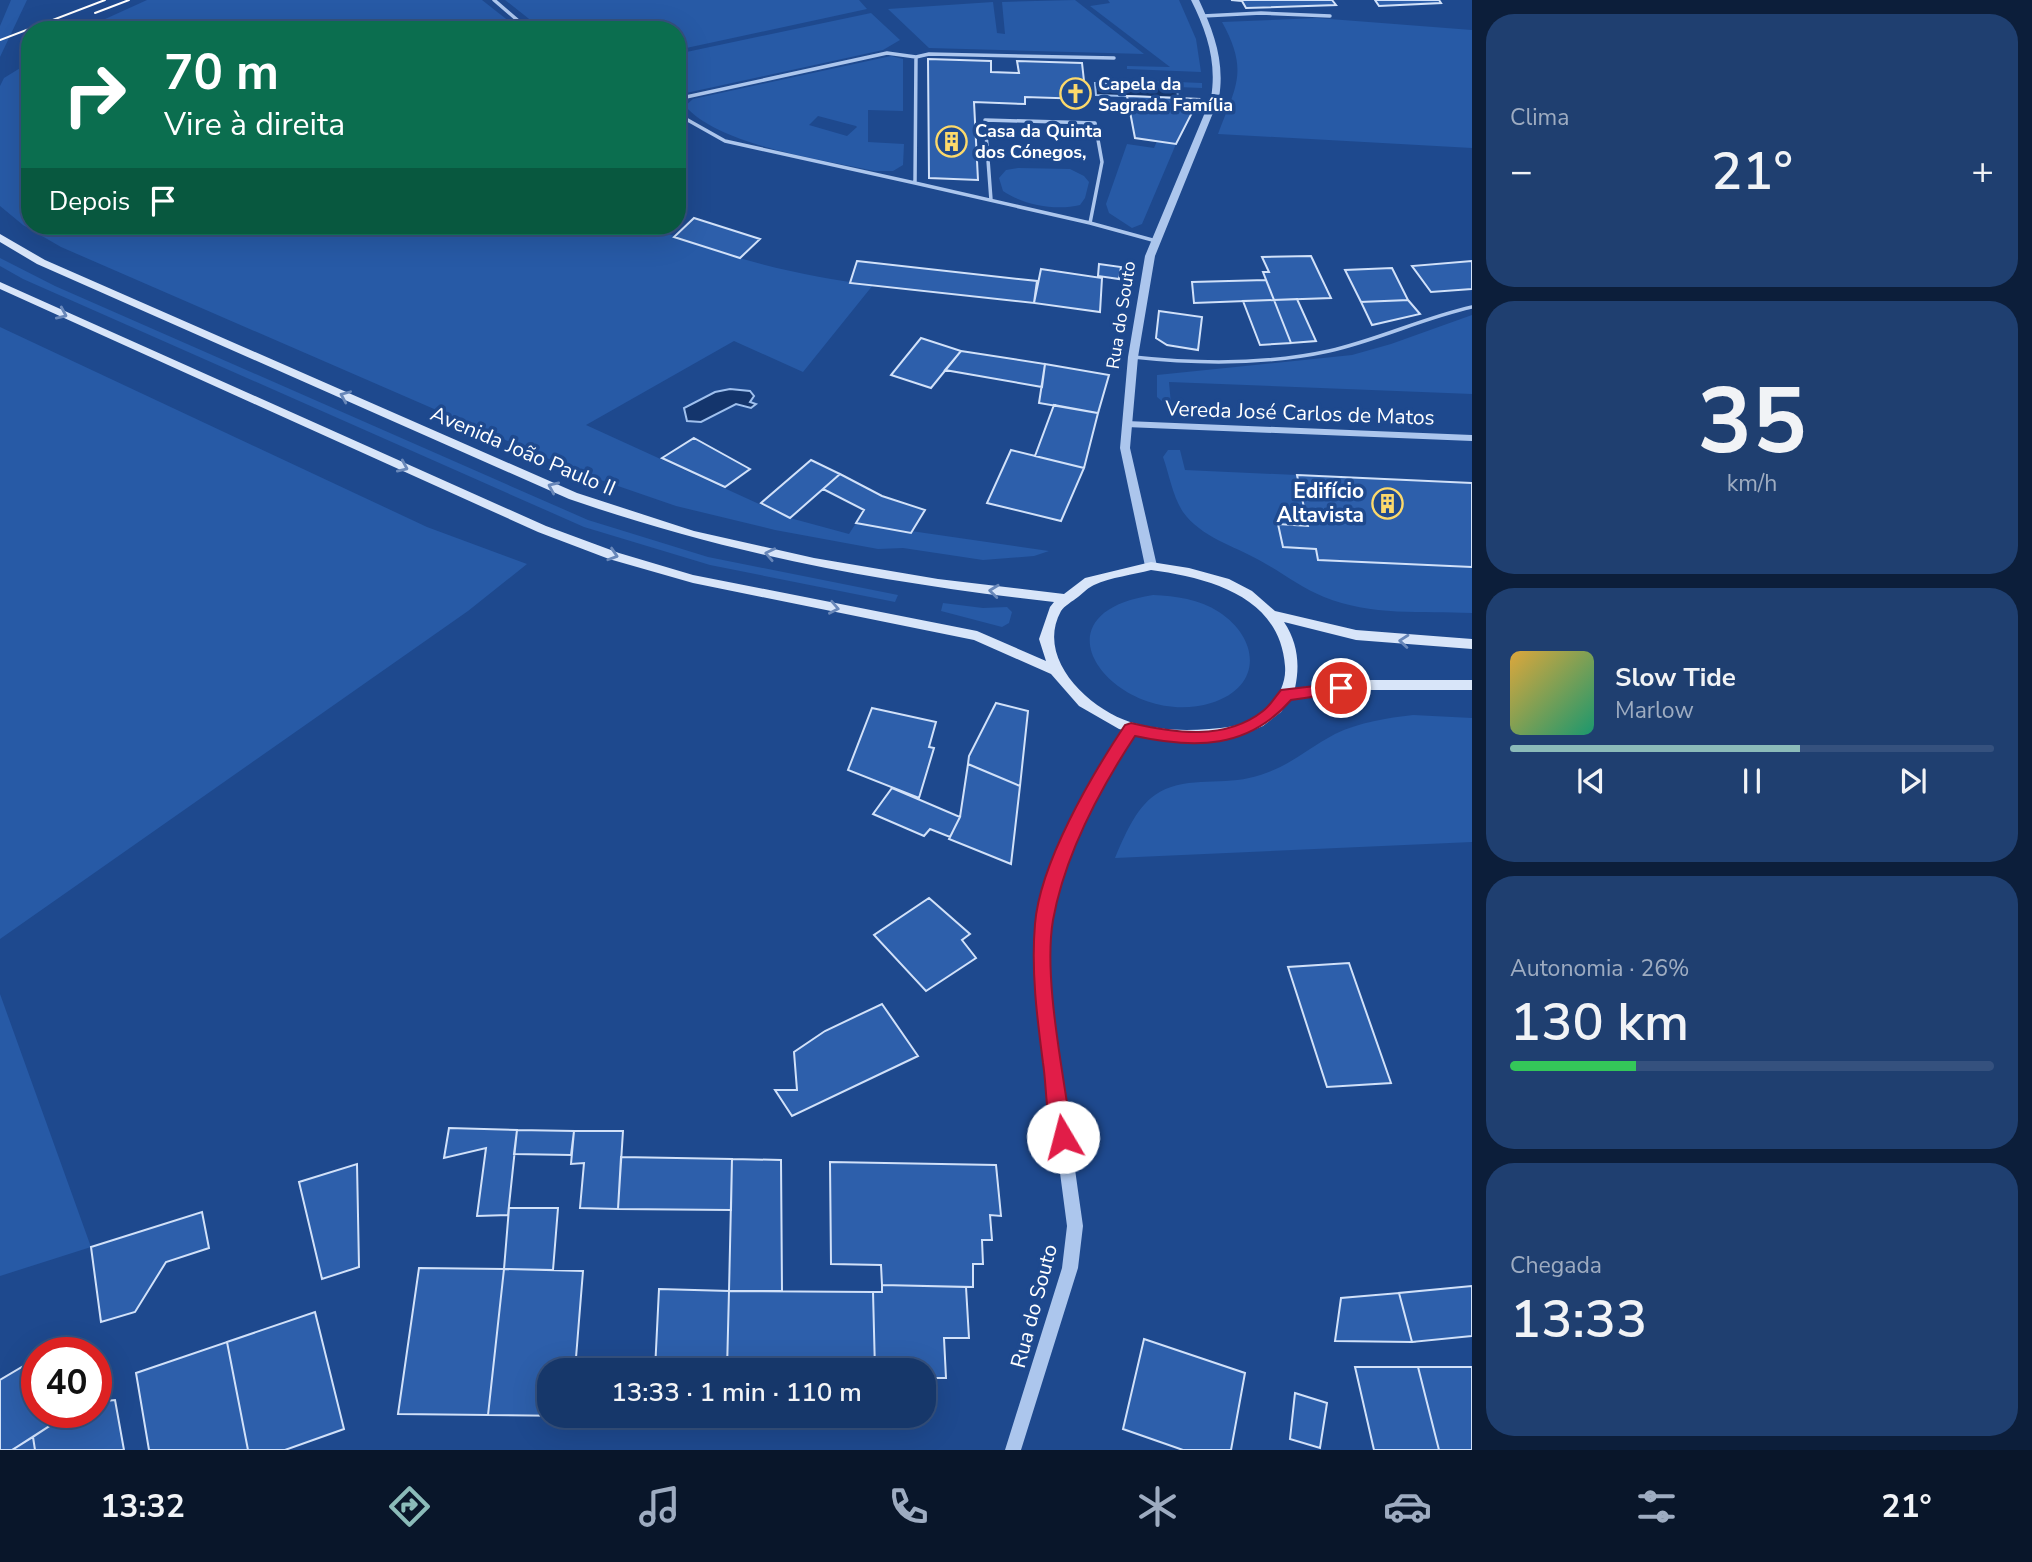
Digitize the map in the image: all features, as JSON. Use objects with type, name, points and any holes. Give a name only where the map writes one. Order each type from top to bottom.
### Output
[{"type":"main road","name":"Avenida João Paulo II","points":[[0,237],[40,262],[573,496],[621,514],[730,545],[793,559],[949,586],[1062,598]]},
{"type":"main road","points":[[0,285],[542,529],[605,553],[692,579],[977,636],[1053,670]]},
{"type":"main road","points":[[1152,566],[1186,570],[1219,579],[1249,595],[1272,615],[1289,641],[1294,668],[1287,694],[1269,715],[1241,730],[1207,738],[1168,738],[1131,729],[1098,714],[1071,694],[1053,670],[1046,644],[1049,620],[1062,598],[1086,581],[1106,573],[1152,566]]},
{"type":"main road","points":[[1272,615],[1356,635],[1472,644]]},
{"type":"main road","points":[[1287,694],[1368,685],[1472,685]]},
{"type":"street","name":"Rua do Souto","points":[[1152,566],[1129,471],[1125,448],[1126,424],[1133,357],[1150,256],[1215,98],[1219,80],[1217,60],[1195,0]]},
{"type":"street","name":"Vereda José Carlos de Matos","points":[[1126,424],[1472,438]]},
{"type":"street","name":"Rua do Souto","points":[[1013,1450],[1070,1268],[1075,1226],[1047,1021],[1043,973],[1044,922],[1058,868],[1091,792],[1131,729]]},
{"type":"lane","points":[[494,0],[518,21]]},
{"type":"lane","points":[[1203,16],[1261,13],[1330,16]]},
{"type":"lane","points":[[686,97],[887,52],[916,57],[929,54],[1114,58]]},
{"type":"lane","points":[[915,183],[916,57]]},
{"type":"lane","points":[[686,119],[724,141],[1090,223],[1156,242]]},
{"type":"lane","points":[[991,200],[985,120],[1095,122],[1102,162],[1090,223]]},
{"type":"lane","points":[[1133,357],[1170,362],[1272,358],[1309,353],[1353,345],[1452,311],[1472,307]]},
{"type":"shaded area","points":[[11,0],[27,0],[0,57],[0,26]]},
{"type":"shaded area","points":[[147,0],[482,0],[509,21],[101,21]]},
{"type":"shaded area","points":[[505,0],[859,0],[867,9],[686,48],[686,21],[532,21]]},
{"type":"shaded area","points":[[1075,0],[1144,54],[929,48],[888,9],[993,2],[997,33],[1005,34],[1002,2]]},
{"type":"shaded area","points":[[1108,0],[1179,0],[1196,39],[1201,72],[1127,69],[1127,66],[1170,67],[1090,6],[1110,3]]},
{"type":"shaded area","points":[[871,13],[900,40],[883,50],[686,93],[686,52]]},
{"type":"shaded area","points":[[1317,18],[1472,30],[1472,148],[1218,134],[1237,78],[1235,53],[1222,22]]},
{"type":"shaded area","points":[[891,56],[903,59],[903,111],[868,110],[868,142],[904,144],[903,165],[893,171],[874,171],[773,149],[722,131],[701,120],[686,105],[693,99]],"holes":[[[818,116],[857,127],[847,136],[809,125]]]},
{"type":"shaded area","points":[[21,68],[21,223],[0,206],[0,86],[4,78]]},
{"type":"shaded area","points":[[1104,79],[1202,83],[1202,88],[1104,84]]},
{"type":"shaded area","points":[[1095,83],[1177,87],[1178,98],[1096,95]]},
{"type":"shaded area","points":[[1157,141],[1176,144],[1142,224],[1132,228],[1109,213],[1106,204],[1127,144],[1154,148]]},
{"type":"shaded area","points":[[1070,169],[1084,176],[1089,182],[1085,198],[1080,205],[1061,207],[1040,206],[1011,196],[1003,191],[999,178],[1006,170]]},
{"type":"shaded area","points":[[40,235],[672,235],[759,263],[873,285],[803,372],[734,341],[586,425],[790,518],[849,534],[856,523],[1049,551],[1034,556],[983,560],[903,548],[878,549],[775,530],[676,506],[586,475],[61,247]]},
{"type":"shaded area","points":[[0,258],[55,286],[588,520],[708,557],[898,595],[895,602],[710,565],[584,527],[23,279],[0,266]]},
{"type":"shaded area","points":[[1472,315],[1472,394],[1169,382],[1171,404],[1157,397],[1157,375],[1352,355]]},
{"type":"shaded area","points":[[0,327],[427,527],[527,564],[468,611],[0,939]]},
{"type":"shaded area","points":[[730,389],[750,391],[754,396],[750,402],[756,404],[751,408],[736,404],[701,422],[687,421],[684,408],[715,392]]},
{"type":"shaded area","points":[[1168,450],[1180,450],[1185,470],[1297,475],[1308,526],[1278,524],[1283,547],[1316,549],[1318,560],[1472,567],[1472,613],[1378,610],[1342,603],[1307,589],[1259,560],[1218,540],[1190,521],[1180,506],[1163,457]]},
{"type":"shaded area","points":[[1153,595],[1195,601],[1219,612],[1233,623],[1248,648],[1250,662],[1240,686],[1228,696],[1211,703],[1177,707],[1146,701],[1119,686],[1099,667],[1090,645],[1094,624],[1114,607]]},
{"type":"shaded area","points":[[943,603],[983,608],[1007,607],[1012,612],[1009,623],[1002,627],[941,611]]},
{"type":"shaded area","points":[[1413,715],[1472,718],[1472,842],[1115,858],[1142,808],[1155,795],[1166,789],[1189,783],[1237,780],[1263,774],[1285,765],[1324,740],[1354,726]]},
{"type":"shaded area","points":[[0,994],[91,1247],[0,1276]]},
{"type":"building","points":[[1231,0],[1332,0],[1336,5],[1246,8],[1242,1]]},
{"type":"building","points":[[1375,0],[1439,0],[1441,3],[1379,6]]},
{"type":"building","name":"Casa da Quinta dos Cónegos,","points":[[928,59],[991,61],[991,72],[1019,73],[1017,61],[1082,63],[1086,99],[1025,97],[1025,104],[974,102],[978,180],[929,178]]},
{"type":"building","points":[[1127,96],[1199,99],[1176,144],[1135,138]]},
{"type":"building","points":[[694,218],[760,239],[740,258],[674,237],[686,235],[686,226]]},
{"type":"building","points":[[1311,256],[1331,298],[1274,300],[1263,272],[1269,272],[1262,257]]},
{"type":"building","points":[[857,261],[1037,281],[1034,303],[850,283]]},
{"type":"building","points":[[1472,261],[1472,289],[1431,292],[1412,266]]},
{"type":"building","points":[[1099,264],[1121,267],[1119,279],[1098,276]]},
{"type":"building","points":[[1392,268],[1408,300],[1361,302],[1345,270]]},
{"type":"building","points":[[1041,269],[1102,278],[1100,312],[1034,303]]},
{"type":"building","points":[[1266,280],[1274,300],[1194,303],[1192,282]]},
{"type":"building","points":[[1297,299],[1316,341],[1291,343],[1274,300]]},
{"type":"building","points":[[1274,300],[1291,343],[1260,345],[1243,301]]},
{"type":"building","points":[[1408,300],[1420,314],[1372,325],[1361,302]]},
{"type":"building","points":[[1159,311],[1202,317],[1198,350],[1167,345],[1156,338]]},
{"type":"building","points":[[921,338],[961,351],[931,388],[891,375]]},
{"type":"building","points":[[961,351],[1045,364],[1042,387],[945,370]]},
{"type":"building","points":[[1045,364],[1109,375],[1098,413],[1039,403]]},
{"type":"building","points":[[1054,405],[1098,413],[1084,468],[1035,456]]},
{"type":"building","points":[[694,438],[750,469],[725,487],[662,458]]},
{"type":"building","points":[[1011,450],[1084,468],[1061,521],[987,503]]},
{"type":"building","points":[[811,460],[840,474],[790,518],[761,503]]},
{"type":"building","points":[[840,474],[882,496],[925,510],[911,533],[856,523],[864,510],[823,489]]},
{"type":"building","name":"Edifício Altavista","points":[[1297,475],[1472,483],[1472,567],[1318,560],[1316,549],[1283,547],[1278,524],[1308,526]]},
{"type":"building","points":[[996,703],[1028,711],[1020,786],[968,764],[969,756]]},
{"type":"building","points":[[872,708],[936,722],[929,747],[934,748],[919,798],[848,770]]},
{"type":"building","points":[[968,764],[1020,786],[1011,864],[949,839],[960,817]]},
{"type":"building","points":[[892,788],[960,817],[950,837],[930,829],[924,836],[873,814]]},
{"type":"building","points":[[929,898],[970,934],[962,940],[976,958],[926,991],[874,935]]},
{"type":"building","points":[[1349,963],[1391,1083],[1327,1087],[1288,967]]},
{"type":"building","points":[[882,1004],[918,1056],[792,1116],[775,1090],[797,1090],[794,1052],[825,1031]]},
{"type":"building","points":[[449,1128],[517,1130],[508,1215],[477,1216],[486,1148],[444,1158]]},
{"type":"building","points":[[517,1130],[574,1131],[571,1155],[514,1154]]},
{"type":"building","points":[[574,1131],[623,1131],[618,1209],[580,1208],[584,1163],[571,1164]]},
{"type":"building","points":[[621,1157],[732,1159],[731,1210],[618,1209]]},
{"type":"building","points":[[732,1159],[781,1160],[782,1291],[729,1291]]},
{"type":"building","points":[[830,1162],[996,1165],[1001,1216],[990,1215],[992,1240],[982,1240],[983,1264],[973,1264],[973,1287],[882,1285],[881,1265],[831,1264]]},
{"type":"building","points":[[357,1164],[359,1267],[322,1279],[299,1182]]},
{"type":"building","points":[[509,1208],[558,1208],[553,1270],[504,1269]]},
{"type":"building","points":[[202,1212],[209,1248],[166,1262],[135,1312],[101,1322],[91,1247]]},
{"type":"building","points":[[419,1268],[504,1269],[488,1415],[398,1414]]},
{"type":"building","points":[[504,1269],[583,1271],[576,1358],[537,1358],[537,1416],[488,1415]]},
{"type":"building","points":[[882,1285],[966,1287],[969,1338],[944,1338],[946,1378],[936,1378],[936,1358],[875,1358],[873,1292],[882,1292]]},
{"type":"building","points":[[1472,1286],[1472,1336],[1412,1342],[1399,1293]]},
{"type":"building","points":[[659,1289],[729,1291],[727,1358],[656,1358]]},
{"type":"building","points":[[729,1291],[873,1292],[875,1358],[727,1358]]},
{"type":"building","points":[[1399,1293],[1412,1342],[1335,1341],[1341,1298]]},
{"type":"building","points":[[315,1312],[344,1429],[285,1450],[248,1450],[227,1342]]},
{"type":"building","points":[[1144,1339],[1245,1373],[1231,1450],[1183,1450],[1123,1429]]},
{"type":"building","points":[[227,1342],[248,1450],[149,1450],[136,1373]]},
{"type":"building","points":[[1355,1367],[1418,1367],[1439,1450],[1374,1450]]},
{"type":"building","points":[[1418,1367],[1472,1367],[1472,1450],[1439,1450]]},
{"type":"building","points":[[21,1368],[21,1428],[46,1428],[12,1450],[0,1450],[0,1380]]},
{"type":"building","points":[[1295,1393],[1327,1403],[1320,1448],[1290,1439]]},
{"type":"building","points":[[112,1400],[115,1400],[124,1450],[35,1450],[33,1437],[47,1428],[112,1428]]},
{"type":"building","points":[[33,1437],[35,1450],[12,1450]]},
{"type":"tram line","points":[[50,21],[105,0]]},
{"type":"tram line","points":[[95,13],[129,0]]},
{"type":"tram line","points":[[0,40],[21,32]]},
{"type":"place","name":"Capela da Sagrada Família","points":[[1075,94]]},
{"type":"place","name":"Casa da Quinta dos Cónegos,","points":[[952,141]]},
{"type":"place","name":"Edifício Altavista","points":[[1387,503]]},
{"type":"route","points":[[1063,1137],[1047,1021],[1043,973],[1044,922],[1058,868],[1091,792],[1111,759],[1131,729],[1168,738],[1207,738],[1241,730],[1269,715],[1287,694],[1341,688]]}]
